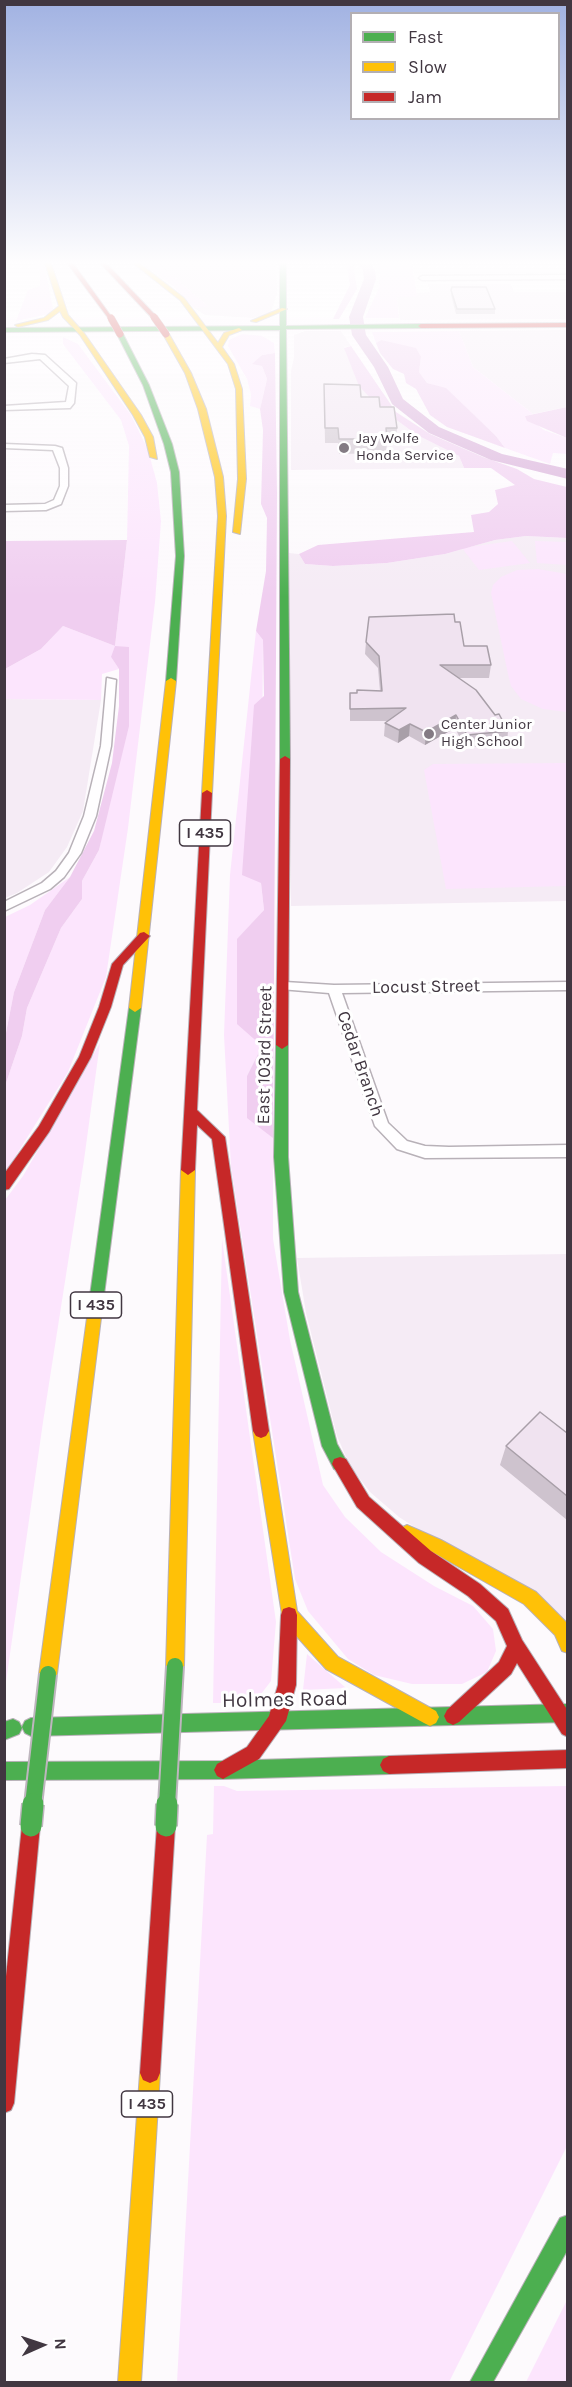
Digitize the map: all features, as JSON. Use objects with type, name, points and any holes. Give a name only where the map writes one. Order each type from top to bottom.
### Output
[{"type":"main road","points":[[108,374],[149,437],[158,476],[177,488]]},
{"type":"main road","name":"I 435","points":[[4,2103],[48,1674],[144,936],[175,638],[180,556],[175,472],[159,416],[139,374]]},
{"type":"main road","name":"I 435","points":[[129,2382],[175,1666],[190,1111],[221,555],[221,496],[209,436],[188,374]]},
{"type":"main road","points":[[221,555],[239,529],[242,479],[239,389],[234,374]]},
{"type":"main road","name":"East 103rd Street","points":[[284,374],[285,986],[281,1157],[291,1292],[330,1446],[363,1502],[425,1557],[474,1590],[502,1615],[516,1646],[562,1714],[567,1728]]},
{"type":"main road","points":[[4,1185],[44,1129],[85,1057],[99,1024],[118,964],[144,936]]},
{"type":"main road","points":[[190,1111],[218,1137],[225,1198],[289,1615],[287,1684],[277,1721],[253,1753],[223,1770]]},
{"type":"main road","name":"East 103rd Street","points":[[395,1528],[435,1545],[530,1598],[561,1629],[567,1645]]},
{"type":"main road","points":[[289,1615],[332,1663],[430,1717]]},
{"type":"main road","points":[[453,1716],[505,1668],[516,1646]]},
{"type":"main road","name":"Holmes Road","points":[[7,1729],[562,1714]]},
{"type":"main road","points":[[4,1771],[223,1770],[567,1759]]},
{"type":"main road","points":[[481,2382],[567,2226]]},
{"type":"street","points":[[4,408],[67,406],[70,403],[73,385],[61,374]]},
{"type":"street","points":[[4,446],[55,448],[59,450],[64,468],[64,486],[58,502],[46,507],[4,508]]},
{"type":"street","points":[[4,907],[46,886],[60,874],[75,853],[90,816],[106,746],[111,680]]},
{"type":"street","name":"Locust Street","points":[[285,986],[334,989],[567,986]]},
{"type":"street","name":"Cedar Branch","points":[[334,989],[382,1126],[402,1144],[425,1152],[567,1151]]},
{"type":"shaded area","points":[[86,374],[101,374],[131,415],[148,450],[157,483],[161,521],[155,602],[128,828],[106,977],[68,1072],[5,1173],[5,1086],[22,1036],[27,1008],[61,928],[82,899],[82,881],[99,850],[107,810],[129,647],[111,657],[119,669],[102,674],[101,700],[5,699],[5,669],[41,649],[63,626],[115,646],[127,540],[129,446],[121,420]]},
{"type":"shaded area","points":[[244,374],[265,374],[267,379],[260,409],[250,406],[251,394]]},
{"type":"shaded area","points":[[265,374],[275,374],[277,494],[273,1138],[247,1118],[247,1076],[262,1046],[237,1024],[237,939],[264,910],[261,883],[242,875],[254,705],[264,696],[263,640],[256,631],[266,571],[267,518],[261,504],[263,430],[260,409],[267,379]]},
{"type":"shaded area","points":[[291,374],[360,374],[380,408],[417,435],[459,456],[464,468],[291,470]]},
{"type":"shaded area","points":[[354,374],[370,374],[396,412],[430,434],[517,469],[534,479],[567,487],[567,538],[526,536],[495,540],[445,554],[387,563],[333,566],[305,564],[299,554],[318,545],[474,532],[471,515],[489,512],[498,504],[495,490],[515,485],[491,468],[464,468],[459,456],[417,435],[380,408],[359,386]]},
{"type":"shaded area","points":[[404,374],[421,374],[427,383],[446,388],[496,436],[505,448],[447,427],[430,415],[416,389],[406,383]]},
{"type":"shaded area","points":[[421,374],[482,374],[533,414],[525,416],[544,430],[567,438],[567,454],[553,453],[550,464],[505,448],[496,436],[446,389],[427,383]]},
{"type":"shaded area","points":[[482,374],[567,374],[567,407],[533,414]]},
{"type":"shaded area","points":[[567,407],[567,438],[527,421],[525,416]]},
{"type":"shaded area","name":"Center Junior High School","points":[[526,536],[567,538],[567,901],[291,906],[289,553],[299,554],[305,564],[333,566],[387,563],[445,554],[495,540]]},
{"type":"shaded area","points":[[127,540],[115,646],[63,626],[41,649],[5,669],[5,541]]},
{"type":"shaded area","points":[[512,541],[530,563],[479,570],[462,548]]},
{"type":"shaded area","points":[[535,541],[567,542],[567,565],[537,563]]},
{"type":"shaded area","points":[[538,569],[567,574],[567,712],[543,709],[521,699],[511,686],[491,593],[493,585],[501,577],[517,570]]},
{"type":"shaded area","points":[[256,631],[263,640],[261,883],[264,910],[237,940],[262,1046],[247,1076],[273,1138],[273,1239],[290,1340],[323,1485],[345,1517],[381,1552],[434,1586],[473,1606],[493,1629],[496,1651],[487,1672],[462,1684],[412,1684],[374,1675],[348,1659],[308,1611],[295,1579],[231,1167],[224,1035],[230,875]]},
{"type":"shaded area","points":[[115,646],[129,647],[129,726],[99,850],[82,881],[82,899],[61,928],[27,1008],[22,1036],[5,1086],[5,1038],[14,992],[45,910],[70,877],[94,831],[112,763],[119,706],[119,669],[111,657]]},
{"type":"shaded area","points":[[4,699],[101,700],[83,811],[67,847],[49,872],[17,893],[5,898]]},
{"type":"shaded area","points":[[567,763],[567,886],[446,889],[424,770],[433,764]]},
{"type":"shaded area","points":[[70,877],[45,910],[14,992],[5,1038],[5,917],[30,905]]},
{"type":"shaded area","points":[[100,1043],[5,1689],[5,1200],[23,1176]]},
{"type":"shaded area","points":[[222,1239],[276,1622],[271,1681],[258,1698],[242,1703],[213,1703]]},
{"type":"shaded area","points":[[567,1254],[567,1625],[399,1517],[370,1492],[350,1466],[337,1436],[306,1313],[297,1258]]},
{"type":"shaded area","points":[[307,1654],[346,1688],[303,1690]]},
{"type":"shaded area","points":[[214,1786],[224,1786],[237,1791],[567,1786],[567,2146],[449,2382],[177,2382],[207,1835],[213,1834]]},
{"type":"shaded area","points":[[567,2300],[567,2382],[526,2382]]},
{"type":"building","points":[[324,384],[360,385],[361,397],[379,397],[380,407],[394,407],[397,428],[386,428],[387,439],[339,439],[338,428],[325,428]]},
{"type":"building","name":"Center Junior High School","points":[[454,614],[455,622],[460,622],[464,646],[487,646],[491,665],[440,665],[476,690],[495,715],[499,714],[508,731],[467,735],[456,715],[426,732],[410,724],[399,730],[385,723],[406,708],[350,709],[350,693],[357,693],[357,690],[382,691],[379,656],[366,642],[369,617]]},
{"type":"building","points":[[540,1412],[567,1433],[567,1496],[506,1446]]},
{"type":"waterway","points":[[384,374],[397,401],[434,430],[497,457],[568,474]]},
{"type":"traffic: fast","points":[[141,374],[168,444],[175,472],[180,556],[171,681]]},
{"type":"traffic: fast","points":[[283,374],[285,759]]},
{"type":"traffic: fast","points":[[94,1318],[135,1008]]},
{"type":"traffic: fast","points":[[282,1045],[281,1157],[291,1292],[330,1446],[340,1464]]},
{"type":"traffic: fast","points":[[166,1826],[175,1666]]},
{"type":"traffic: fast","points":[[31,1826],[48,1674]]},
{"type":"traffic: fast","points":[[31,1727],[567,1713]]},
{"type":"traffic: fast","points":[[4,1731],[13,1728]]},
{"type":"traffic: fast","points":[[4,1771],[223,1770],[389,1765]]},
{"type":"traffic: fast","points":[[481,2382],[568,2226]]},
{"type":"traffic: slow","points":[[109,374],[149,437],[154,457]]},
{"type":"traffic: slow","points":[[189,374],[202,409],[219,477],[222,516],[207,793]]},
{"type":"traffic: slow","points":[[234,374],[239,389],[242,479],[237,532]]},
{"type":"traffic: slow","points":[[135,1008],[171,681]]},
{"type":"traffic: slow","points":[[175,1666],[188,1170]]},
{"type":"traffic: slow","points":[[48,1674],[94,1318]]},
{"type":"traffic: slow","points":[[261,1431],[289,1615],[332,1663],[430,1717]]},
{"type":"traffic: slow","points":[[407,1533],[435,1545],[530,1598],[561,1629],[568,1645]]},
{"type":"traffic: slow","points":[[129,2382],[150,2073]]},
{"type":"traffic: jam","points":[[282,1045],[285,759]]},
{"type":"traffic: jam","points":[[188,1170],[207,793]]},
{"type":"traffic: jam","points":[[4,1185],[44,1129],[85,1057],[105,1007],[118,964],[144,936]]},
{"type":"traffic: jam","points":[[190,1111],[218,1137],[261,1431]]},
{"type":"traffic: jam","points":[[340,1464],[363,1502],[425,1557],[474,1590],[502,1615],[516,1646],[568,1728]]},
{"type":"traffic: jam","points":[[223,1770],[253,1753],[277,1721],[287,1685],[289,1615]]},
{"type":"traffic: jam","points":[[453,1716],[505,1668],[516,1646]]},
{"type":"traffic: jam","points":[[389,1765],[568,1759]]},
{"type":"traffic: jam","points":[[4,2103],[31,1826]]},
{"type":"traffic: jam","points":[[150,2073],[166,1826]]},
{"type":"place","name":"Jay Wolfe Honda Service","points":[[344,448]]},
{"type":"place","name":"Center Junior High School","points":[[429,734]]}]
